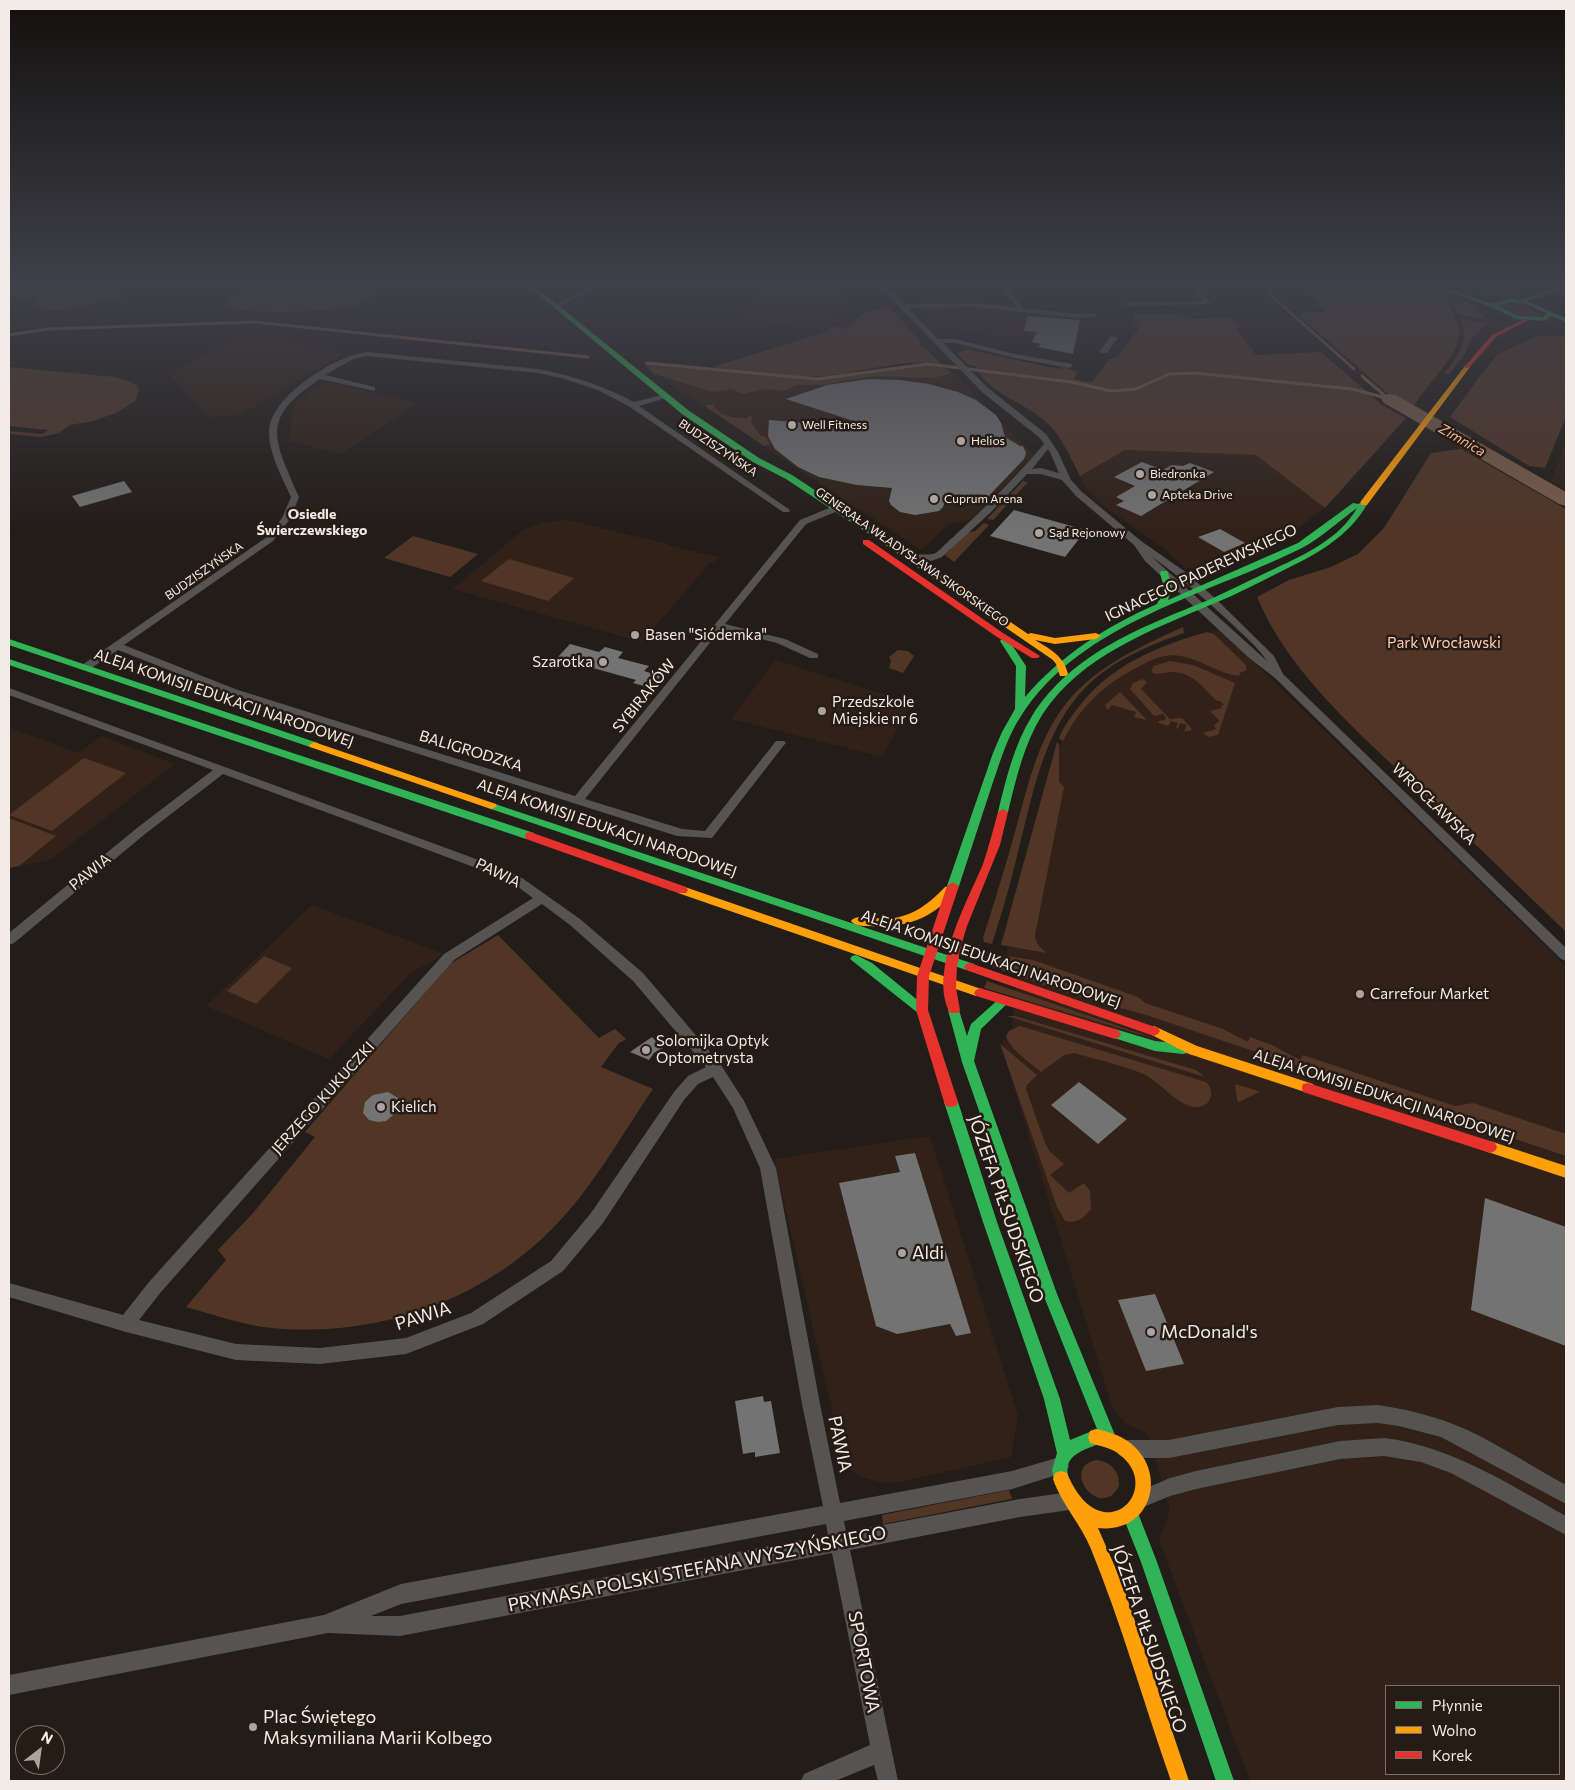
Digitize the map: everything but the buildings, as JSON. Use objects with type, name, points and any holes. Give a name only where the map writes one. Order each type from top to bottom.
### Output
[{"type":"street","name":"BUDZISZYŃSKA","points":[[86,667],[270,539],[286,519],[295,497],[275,445],[272,430],[274,418],[284,402],[331,369]]},
{"type":"street","name":"BUDZISZYŃSKA","points":[[518,369],[552,374],[601,388],[633,405],[786,510]]},
{"type":"street","name":"GENERAŁA WŁADYSŁAWA SIKORSKIEGO","points":[[630,369],[663,396],[756,460],[789,477],[837,508],[1016,630],[1056,658],[1061,664]]},
{"type":"street","name":"WROCŁAWSKA","points":[[963,369],[985,390],[1036,429],[1049,443],[1066,478],[1079,494],[1138,544],[1181,573],[1213,601],[1270,658],[1279,676]]},
{"type":"street","name":"IGNACEGO PADEREWSKIEGO","points":[[949,984],[951,961],[963,919],[995,845],[1023,744],[1038,714],[1064,682],[1086,664],[1123,640],[1213,601],[1318,550],[1338,536],[1357,518],[1366,499],[1465,369]]},
{"type":"street","points":[[319,376],[372,389]]},
{"type":"street","points":[[633,405],[663,396]]},
{"type":"street","points":[[910,557],[931,558],[939,556],[987,511],[1049,443]]},
{"type":"street","name":"GENERAŁA WŁADYSŁAWA SIKORSKIEGO","points":[[756,460],[764,471],[1000,635],[1044,660],[1061,664],[1086,664]]},
{"type":"street","points":[[1027,469],[1057,460]]},
{"type":"street","points":[[1027,469],[1066,478]]},
{"type":"street","name":"IGNACEGO PADEREWSKIEGO","points":[[923,976],[952,885],[1008,728],[1040,684],[1061,664],[1107,633],[1161,606],[1301,544],[1322,532],[1347,511],[1366,499]]},
{"type":"street","name":"SYBIRAKÓW","points":[[578,800],[803,522],[837,508]]},
{"type":"street","name":"WROCŁAWSKA","points":[[1138,544],[1148,559],[1252,655],[1279,676],[1566,956]]},
{"type":"street","points":[[1161,606],[1168,588],[1164,574]]},
{"type":"street","points":[[720,626],[781,641],[814,656]]},
{"type":"street","points":[[1016,630],[1041,639],[1059,642],[1107,633]]},
{"type":"street","points":[[1000,635],[1017,657],[1021,666],[1020,709]]},
{"type":"street","name":"ALEJA KOMISJI EDUKACJI NARODOWEJ","points":[[9,642],[931,954],[1161,1034],[1193,1050],[1566,1172]]},
{"type":"street","name":"BALIGRODZKA","points":[[118,646],[231,691],[681,833],[708,835],[780,742]]},
{"type":"street","name":"ALEJA KOMISJI EDUKACJI NARODOWEJ","points":[[9,662],[195,722],[526,835],[923,976],[1155,1046],[1193,1050]]},
{"type":"street","points":[[1061,664],[1064,682]]},
{"type":"street","name":"PAWIA","points":[[9,691],[221,770],[484,864],[518,881],[575,922],[638,977],[716,1069],[738,1105],[768,1168],[810,1404],[840,1542]]},
{"type":"street","name":"PAWIA","points":[[9,940],[55,901],[221,770]]},
{"type":"street","points":[[820,916],[878,924],[897,924],[926,913],[939,902],[952,885]]},
{"type":"street","name":"JERZEGO KUKUCZKI","points":[[126,1324],[155,1287],[449,957],[542,898]]},
{"type":"street","points":[[821,940],[868,966],[922,1010]]},
{"type":"street","name":"JÓZEFA PIŁSUDSKIEGO","points":[[923,976],[922,1010],[990,1222],[1052,1399],[1062,1460]]},
{"type":"street","name":"JÓZEFA PIŁSUDSKIEGO","points":[[949,984],[954,1016],[968,1062],[1050,1294],[1109,1440]]},
{"type":"street","points":[[968,1062],[975,1028],[1004,1001]]},
{"type":"street","name":"PAWIA","points":[[9,1290],[126,1324],[236,1352],[269,1356],[320,1356],[406,1346],[477,1319],[557,1266],[597,1218],[680,1096],[693,1080],[716,1069]]},
{"type":"street","points":[[1125,1449],[1169,1449],[1338,1416],[1378,1414],[1399,1417],[1443,1429],[1468,1440],[1566,1495]]},
{"type":"street","points":[[1096,1437],[1109,1440],[1125,1449],[1133,1458],[1142,1478],[1143,1489],[1141,1499],[1130,1514],[1119,1520],[1106,1521],[1093,1518],[1075,1506],[1063,1490],[1060,1478],[1062,1460],[1072,1444],[1083,1439],[1096,1437]]},
{"type":"street","points":[[1141,1499],[1170,1487],[1196,1480],[1340,1450],[1365,1446],[1386,1447],[1404,1449],[1440,1458],[1566,1526]]},
{"type":"street","name":"PRYMASA POLSKI STEFANA WYSZYŃSKIEGO","points":[[9,1685],[324,1625],[401,1594],[1012,1480],[1062,1460]]},
{"type":"street","name":"JÓZEFA PIŁSUDSKIEGO","points":[[1075,1506],[1108,1569],[1180,1781]]},
{"type":"street","name":"PRYMASA POLSKI STEFANA WYSZYŃSKIEGO","points":[[324,1625],[400,1626],[1020,1508],[1075,1506]]},
{"type":"street","name":"JÓZEFA PIŁSUDSKIEGO","points":[[1130,1514],[1149,1562],[1225,1781]]},
{"type":"street","name":"SPORTOWA","points":[[840,1542],[888,1781]]},
{"type":"street","points":[[811,1781],[882,1751]]},
{"type":"shaded area","points":[[181,369],[318,369],[240,415],[209,417],[170,375]]},
{"type":"shaded area","name":"Cuprum Arena","points":[[653,369],[807,382],[929,369],[950,370],[1034,455],[973,517],[969,520],[949,524],[924,548],[919,549],[691,398]]},
{"type":"shaded area","points":[[328,382],[418,403],[341,454],[289,441],[294,402]]},
{"type":"shaded area","points":[[1566,444],[1566,490],[1551,481]]},
{"type":"shaded area","points":[[1125,450],[1256,455],[1325,508],[1291,533],[1207,570],[1186,568],[1162,547],[1105,507],[1083,484],[1080,476]]},
{"type":"shaded area","points":[[567,520],[721,558],[709,564],[642,642],[453,589],[523,530],[542,523]]},
{"type":"shaded area","points":[[1220,629],[1566,966],[1566,1781],[1250,1781],[1159,1540],[1170,1510],[1148,1434],[1125,1423],[1112,1407],[1001,1045],[1012,1028],[1017,972],[1003,967],[1050,773],[1069,722],[1099,686],[1161,647]]},
{"type":"shaded area","name":"Przedszkole Miejskie nr 6","points":[[775,660],[912,703],[882,757],[731,719]]},
{"type":"shaded area","points":[[9,727],[78,753],[102,736],[175,764],[52,859],[9,869]]},
{"type":"shaded area","points":[[312,905],[442,953],[435,960],[412,972],[329,1059],[206,1006]]},
{"type":"shaded area","points":[[930,1136],[1018,1415],[1011,1457],[900,1482],[884,1483],[858,1476],[847,1466],[842,1454],[774,1159]]},
{"type":"green space","points":[[9,369],[115,377],[132,382],[139,391],[135,401],[118,412],[93,421],[70,425],[59,433],[41,437],[9,434],[9,431],[43,434],[48,430],[9,426]]},
{"type":"green space","points":[[649,369],[695,369],[814,379],[892,369],[947,369],[951,373],[934,378],[875,376],[822,385],[798,385],[783,391],[765,389],[743,394],[731,389],[714,392],[654,374]]},
{"type":"green space","points":[[725,369],[873,369],[824,376],[782,376]]},
{"type":"green space","points":[[977,369],[1068,369],[1078,372],[1074,379],[1091,383],[1102,369],[1340,369],[1382,405],[1406,418],[1325,508],[1256,455],[1125,450],[1080,476],[1065,447],[1051,427],[1036,414],[989,384]]},
{"type":"green space","points":[[1359,369],[1442,369],[1413,408],[1387,393]]},
{"type":"green space","points":[[1448,369],[1453,369],[1449,374],[1445,373]]},
{"type":"green space","points":[[1486,369],[1566,369],[1566,417],[1545,468],[1529,466],[1450,417],[1483,372],[1486,372],[1484,371]]},
{"type":"green space","points":[[713,404],[715,408],[727,416],[747,418],[750,415],[753,418],[751,422],[761,436],[766,437],[770,444],[764,446],[705,406]]},
{"type":"green space","name":"Park Wrocławski","points":[[1461,449],[1566,509],[1566,932],[1326,700],[1287,651],[1257,597],[1289,580],[1331,567],[1358,554],[1384,528],[1431,453]]},
{"type":"green space","points":[[1023,481],[1028,482],[993,520],[987,519]]},
{"type":"green space","points":[[984,523],[989,525],[954,562],[945,555],[966,533],[975,531]]},
{"type":"green space","points":[[413,536],[478,554],[450,577],[384,558]]},
{"type":"green space","points":[[509,559],[574,578],[548,601],[481,581]]},
{"type":"green space","points":[[1183,627],[1184,633],[1132,654],[1108,668],[1087,686],[1072,703],[1049,743],[1041,765],[992,944],[984,942],[983,938],[1031,775],[1045,738],[1055,720],[1079,689],[1103,669],[1128,654]]},
{"type":"green space","points":[[1207,632],[1214,634],[1246,665],[1246,670],[1240,673],[1239,676],[1224,673],[1181,656],[1170,655],[1154,659],[1114,681],[1104,689],[1077,717],[1063,741],[1059,738],[1069,719],[1090,694],[1119,669],[1152,651]]},
{"type":"green space","points":[[898,650],[908,651],[914,656],[903,673],[889,668],[891,661],[889,657]]},
{"type":"green space","points":[[1170,661],[1193,665],[1235,683],[1218,735],[1208,737],[1203,733],[1216,729],[1214,725],[1220,721],[1210,711],[1222,708],[1221,706],[1224,705],[1220,701],[1217,701],[1197,681],[1185,674],[1168,672],[1158,674],[1151,672],[1154,666]]},
{"type":"green space","points":[[1143,679],[1147,682],[1141,689],[1170,719],[1182,718],[1192,729],[1190,731],[1184,731],[1187,725],[1180,723],[1178,729],[1176,728],[1178,723],[1171,721],[1168,726],[1159,723],[1158,721],[1165,720],[1166,718],[1163,714],[1154,716],[1130,689],[1133,683]]},
{"type":"green space","points":[[1120,692],[1147,720],[1134,717],[1136,712],[1112,705],[1107,709],[1105,705]]},
{"type":"green space","points":[[1057,742],[1059,745],[1059,782],[1064,787],[1035,935],[1039,946],[1047,953],[1001,945]]},
{"type":"green space","points":[[84,758],[126,773],[52,831],[9,815]]},
{"type":"green space","points":[[9,818],[56,836],[19,866],[9,868]]},
{"type":"green space","points":[[498,935],[599,1038],[615,1029],[626,1039],[618,1044],[601,1067],[653,1089],[606,1161],[568,1212],[524,1254],[492,1277],[457,1296],[420,1311],[382,1321],[343,1328],[303,1330],[263,1327],[186,1307],[226,1260],[218,1250],[254,1212],[315,1137],[305,1132],[450,964]]},
{"type":"green space","points":[[1001,955],[1033,960],[1138,997],[1145,1003],[1223,1029],[1248,1042],[1250,1037],[1272,1045],[1300,1060],[1303,1055],[1455,1106],[1473,1103],[1566,1134],[1566,1156],[1146,1015],[1064,992],[992,967],[994,960],[999,960]]},
{"type":"green space","points":[[264,956],[292,968],[256,1004],[227,991]]},
{"type":"green space","points":[[987,981],[1159,1040],[984,988]]},
{"type":"green space","points":[[1007,1016],[1015,1016],[1196,1070],[1205,1077]]},
{"type":"green space","points":[[1020,1026],[1206,1082],[1210,1087],[1211,1097],[1201,1107],[1190,1106],[1179,1101],[1143,1074],[1075,1053],[1064,1055],[1041,1072],[1016,1051],[1008,1041],[1006,1036],[1009,1031]]},
{"type":"green space","points":[[1000,1044],[1037,1075],[1027,1085],[1026,1089],[1045,1143],[1050,1152],[1064,1164],[1050,1175],[1069,1193],[1084,1183],[1090,1191],[1091,1209],[1080,1220],[1073,1222],[1065,1221],[1057,1207]]},
{"type":"green space","points":[[1235,1084],[1259,1092],[1239,1102],[1237,1100]]},
{"type":"green space","points":[[1096,1460],[1106,1462],[1116,1471],[1119,1486],[1111,1496],[1103,1498],[1094,1496],[1087,1490],[1082,1481],[1081,1472],[1086,1465]]},
{"type":"green space","points":[[1009,1490],[1012,1499],[883,1524],[882,1515]]},
{"type":"waterway","points":[[706,369],[817,379],[894,369]]},
{"type":"waterway","points":[[964,369],[1071,382],[1111,391],[1136,389],[1169,374],[1195,373],[1352,389],[1390,399]]},
{"type":"waterway","name":"Zimnica","points":[[1362,376],[1384,395]]},
{"type":"waterway","name":"Zimnica","points":[[1390,399],[1566,500]]},
{"type":"traffic: fast","points":[[632,369],[685,412],[756,460],[789,477],[878,536]]},
{"type":"traffic: fast","points":[[1003,812],[1009,787],[1031,727],[1053,694],[1073,674],[1119,643],[1238,590],[1321,547],[1350,524],[1364,503]]},
{"type":"traffic: fast","points":[[953,886],[1002,742],[1018,712],[1045,680],[1076,653],[1111,631],[1148,612],[1264,563],[1301,545],[1356,505]]},
{"type":"traffic: fast","points":[[1161,606],[1168,588],[1164,573]]},
{"type":"traffic: fast","points":[[1005,641],[1021,666],[1020,709]]},
{"type":"traffic: fast","points":[[9,642],[314,745]]},
{"type":"traffic: fast","points":[[9,662],[530,836]]},
{"type":"traffic: fast","points":[[492,806],[970,967]]},
{"type":"traffic: fast","points":[[856,959],[868,966],[922,1010]]},
{"type":"traffic: fast","points":[[969,1059],[975,1027],[1004,1001]]},
{"type":"traffic: fast","points":[[954,1010],[968,1062],[1050,1294],[1109,1440]]},
{"type":"traffic: fast","points":[[1115,1034],[1155,1046],[1183,1049]]},
{"type":"traffic: fast","points":[[951,1102],[990,1222],[1052,1399],[1065,1453]]},
{"type":"traffic: fast","points":[[1061,1479],[1061,1462],[1068,1451],[1096,1437]]},
{"type":"traffic: fast","points":[[1130,1514],[1149,1562],[1225,1781]]},
{"type":"traffic: slow","points":[[1364,503],[1466,369]]},
{"type":"traffic: slow","points":[[878,536],[1056,658],[1061,664],[1063,674]]},
{"type":"traffic: slow","points":[[1031,636],[1055,641],[1096,636]]},
{"type":"traffic: slow","points":[[314,745],[492,806]]},
{"type":"traffic: slow","points":[[682,890],[980,993]]},
{"type":"traffic: slow","points":[[857,921],[885,923],[908,919],[929,909],[949,890]]},
{"type":"traffic: slow","points":[[1154,1031],[1193,1050],[1308,1088]]},
{"type":"traffic: slow","points":[[1490,1147],[1566,1172]]},
{"type":"traffic: slow","points":[[1061,1479],[1069,1497],[1089,1516],[1107,1520],[1117,1519],[1126,1516],[1134,1510],[1139,1503],[1143,1487],[1142,1478],[1135,1461],[1121,1446],[1096,1437]]},
{"type":"traffic: slow","points":[[1080,1511],[1096,1541],[1113,1583],[1180,1781]]},
{"type":"traffic: jam","points":[[866,542],[1000,635],[1035,656]]},
{"type":"traffic: jam","points":[[954,1010],[950,988],[955,946],[961,926],[998,837],[1003,812]]},
{"type":"traffic: jam","points":[[530,836],[682,890]]},
{"type":"traffic: jam","points":[[951,1102],[922,1010],[923,976],[953,886]]},
{"type":"traffic: jam","points":[[970,967],[1154,1031]]},
{"type":"traffic: jam","points":[[980,993],[1115,1034]]},
{"type":"traffic: jam","points":[[1308,1088],[1490,1147]]},
{"type":"place","name":"Well Fitness","points":[[792,425]]},
{"type":"place","name":"Helios","points":[[961,441]]},
{"type":"place","name":"Biedronka","points":[[1140,474]]},
{"type":"place","name":"Apteka Drive","points":[[1152,495]]},
{"type":"place","name":"Cuprum Arena","points":[[934,499]]},
{"type":"place","name":"Sąd Rejonowy","points":[[1039,533]]},
{"type":"place","name":"Basen \"Siódemka\"","points":[[635,635]]},
{"type":"place","name":"Szarotka","points":[[603,662]]},
{"type":"place","name":"Przedszkole Miejskie nr 6","points":[[822,711]]},
{"type":"place","name":"Carrefour Market","points":[[1360,994]]},
{"type":"place","name":"Solomijka Optyk Optometrysta","points":[[646,1050]]},
{"type":"place","name":"Kielich","points":[[381,1107]]},
{"type":"place","name":"Aldi","points":[[902,1253]]},
{"type":"place","name":"McDonald's","points":[[1151,1332]]},
{"type":"place","name":"Plac Świętego Maksymiliana Marii Kolbego","points":[[253,1727]]},
{"type":"district","name":"Osiedle Świerczewskiego","points":[[312,522]]}]
